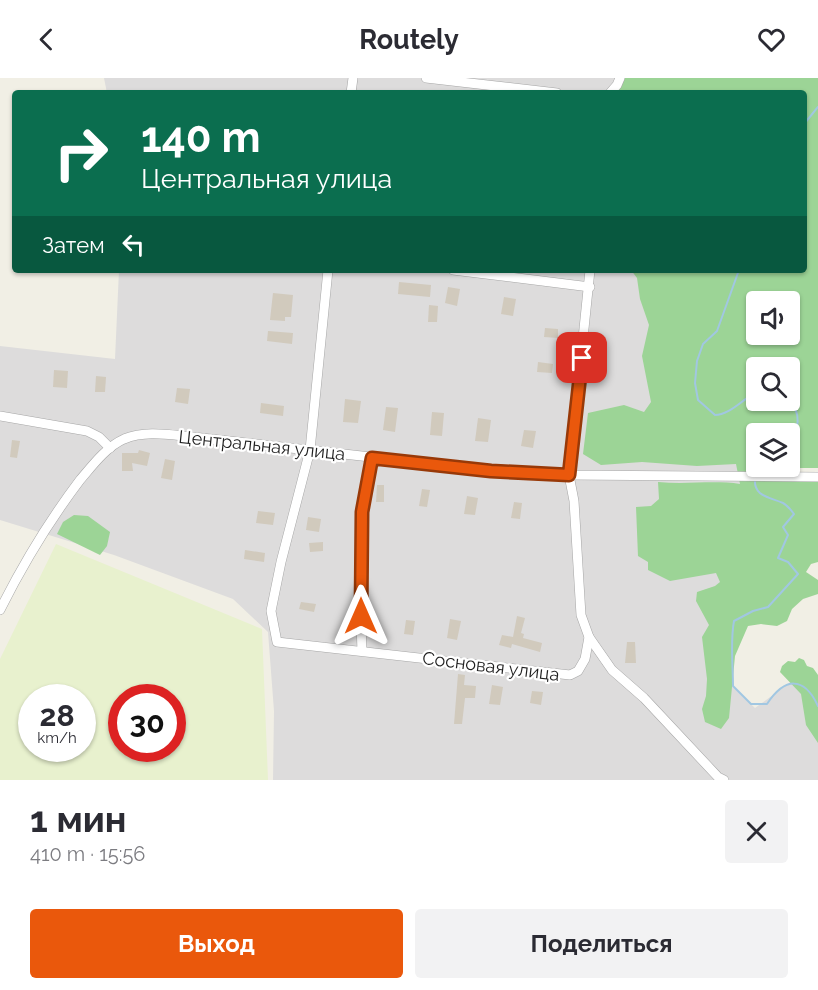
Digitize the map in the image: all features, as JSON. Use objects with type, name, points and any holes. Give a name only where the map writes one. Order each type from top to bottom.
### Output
[{"type":"street","points":[[426,78],[531,90]]},
{"type":"street","points":[[310,450],[328,273]]},
{"type":"street","points":[[477,273],[590,287]]},
{"type":"street","points":[[590,273],[569,475],[574,501],[581,615],[589,638],[612,670],[644,698],[720,779]]},
{"type":"street","points":[[0,416],[87,431],[99,437],[110,448],[86,473],[51,520],[22,566],[0,610]]},
{"type":"street","name":"Центральная улица","points":[[110,448],[124,439],[156,433],[491,471],[569,475],[818,477]]},
{"type":"street","name":"Сосновая улица","points":[[310,450],[281,562],[271,611],[277,642],[570,675],[578,671],[585,659],[589,638]]},
{"type":"street","points":[[362,651],[360,598],[362,512],[372,458]]},
{"type":"shaded area","points":[[104,78],[692,78],[688,90],[106,90]]},
{"type":"shaded area","points":[[119,273],[722,273],[746,363],[746,411],[756,411],[756,423],[746,423],[747,477],[716,620],[732,686],[755,708],[796,678],[818,740],[818,780],[273,780],[274,711],[268,632],[233,599],[114,555],[0,520],[0,346],[115,359]]},
{"type":"green space","points":[[616,78],[818,78],[818,468],[800,468],[800,423],[746,423],[746,477],[818,482],[818,562],[811,564],[806,572],[818,580],[818,594],[803,599],[792,609],[787,621],[777,626],[761,624],[748,626],[735,656],[729,718],[721,729],[705,722],[702,709],[706,696],[707,679],[702,637],[709,625],[696,601],[697,592],[720,582],[716,573],[670,581],[648,570],[648,562],[638,556],[636,507],[651,506],[659,499],[658,482],[740,484],[736,464],[697,466],[642,462],[601,465],[583,454],[588,413],[624,405],[644,412],[651,402],[642,356],[649,325],[640,299],[637,278],[633,273],[807,273],[807,90],[614,90]]},
{"type":"green space","points":[[74,515],[88,516],[110,532],[107,546],[100,555],[57,534],[63,522]]},
{"type":"green space","points":[[56,544],[262,629],[268,780],[0,780],[0,659]]},
{"type":"green space","points":[[799,658],[804,660],[807,666],[813,668],[818,675],[818,743],[806,725],[801,694],[780,672],[782,666],[788,661],[795,662]]},
{"type":"building","points":[[399,282],[431,285],[430,297],[398,294]]},
{"type":"building","points":[[448,287],[460,289],[457,306],[445,303]]},
{"type":"building","points":[[273,293],[293,295],[291,317],[285,317],[285,321],[270,320]]},
{"type":"building","points":[[504,297],[516,299],[513,316],[501,314]]},
{"type":"building","points":[[429,305],[438,306],[437,322],[428,322]]},
{"type":"building","points":[[545,328],[558,329],[558,338],[544,337]]},
{"type":"building","points":[[268,331],[293,333],[292,344],[267,341]]},
{"type":"building","points":[[538,362],[553,364],[552,373],[537,372]]},
{"type":"building","points":[[54,370],[68,371],[67,388],[53,387]]},
{"type":"building","points":[[96,376],[106,377],[105,392],[95,392]]},
{"type":"building","points":[[177,388],[190,389],[188,404],[175,402]]},
{"type":"building","points":[[345,399],[361,401],[358,423],[343,422]]},
{"type":"building","points":[[261,403],[284,406],[283,416],[260,413]]},
{"type":"building","points":[[386,407],[398,408],[395,432],[383,430]]},
{"type":"building","points":[[432,412],[444,413],[442,436],[430,435]]},
{"type":"building","points":[[478,418],[491,420],[488,442],[475,441]]},
{"type":"building","points":[[524,430],[536,431],[533,448],[521,446]]},
{"type":"building","points":[[12,440],[20,441],[17,458],[10,457]]},
{"type":"building","points":[[139,450],[150,453],[147,466],[132,463],[133,471],[122,471],[122,453],[138,453]]},
{"type":"building","points":[[165,459],[175,461],[172,480],[161,478]]},
{"type":"building","points":[[377,485],[384,485],[384,502],[376,502]]},
{"type":"building","points":[[422,489],[430,490],[427,507],[419,506]]},
{"type":"building","points":[[467,496],[478,498],[475,515],[464,514]]},
{"type":"building","points":[[514,502],[522,503],[520,519],[511,518]]},
{"type":"building","points":[[258,511],[275,513],[273,525],[256,523]]},
{"type":"building","points":[[308,517],[321,519],[319,532],[306,530]]},
{"type":"building","points":[[323,542],[323,551],[310,552],[309,543]]},
{"type":"building","points":[[245,550],[265,553],[264,562],[244,559]]},
{"type":"building","points":[[301,602],[316,604],[314,612],[299,609]]},
{"type":"building","points":[[517,616],[525,618],[521,633],[524,634],[523,638],[542,643],[540,652],[512,644],[511,648],[499,645],[502,635],[513,637]]},
{"type":"building","points":[[450,619],[461,621],[457,640],[447,638]]},
{"type":"building","points":[[406,620],[415,621],[413,635],[404,634]]},
{"type":"building","points":[[627,642],[635,642],[636,663],[625,663]]},
{"type":"building","points":[[458,674],[465,675],[464,685],[476,686],[475,698],[465,698],[462,724],[454,724]]},
{"type":"building","points":[[492,685],[503,687],[500,705],[489,704]]},
{"type":"building","points":[[532,691],[543,692],[541,705],[530,703]]},
{"type":"waterway","points":[[807,120],[818,107]]},
{"type":"waterway","points":[[738,273],[717,331],[703,344],[697,361],[695,383],[698,400],[715,415],[731,410],[746,400]]},
{"type":"waterway","points":[[796,411],[798,423]]},
{"type":"waterway","points":[[755,478],[755,484],[760,493],[784,504],[794,514],[783,527],[788,535],[778,558],[788,562],[798,574],[768,607],[753,611],[734,621],[733,686],[751,704],[767,704],[787,685],[800,685],[807,689],[818,706]]},
{"type":"route","points":[[361,616],[362,512],[372,458],[512,473],[569,475],[582,358]]}]
